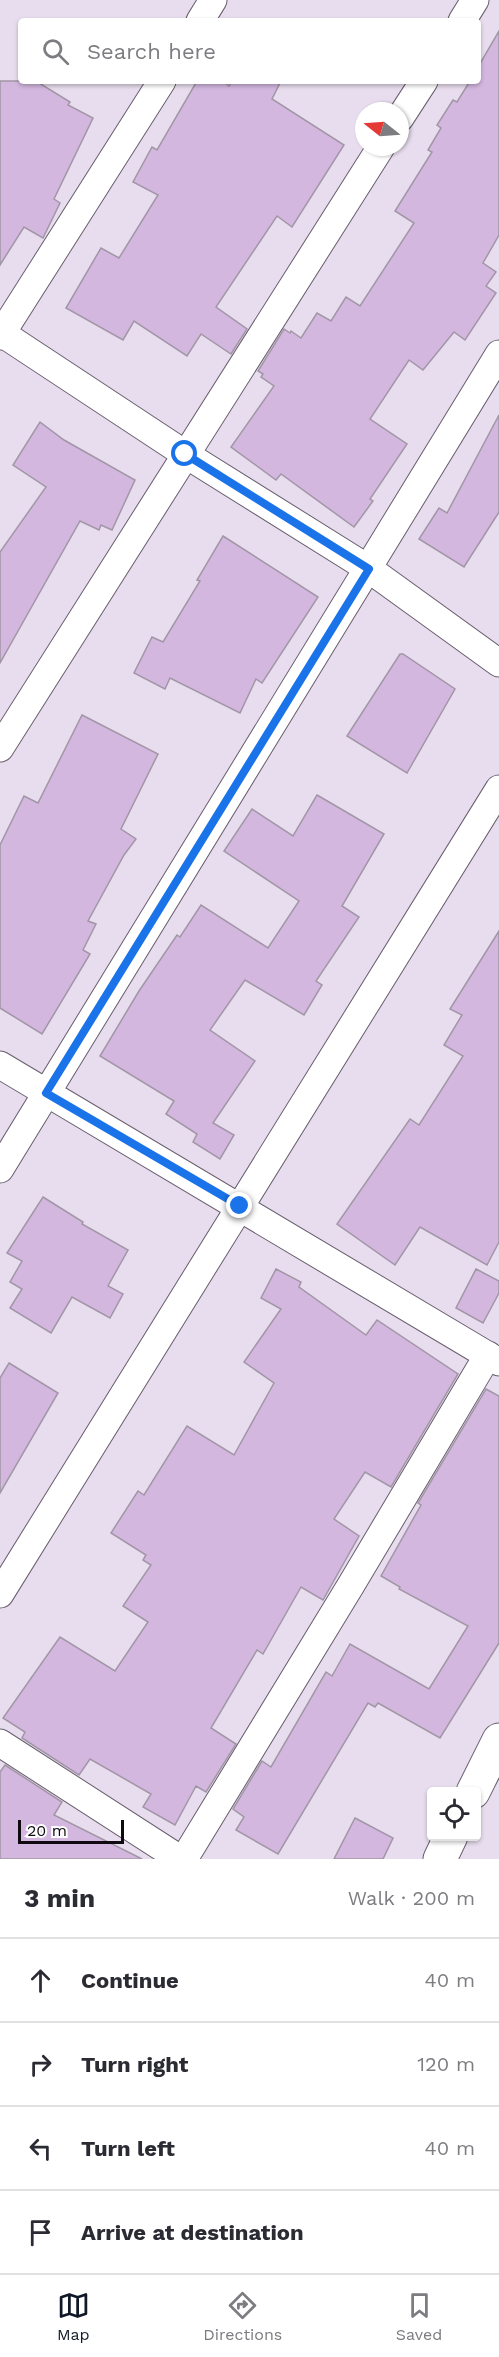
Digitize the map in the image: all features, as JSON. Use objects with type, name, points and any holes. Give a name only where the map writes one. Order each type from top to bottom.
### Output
[{"type":"highway","points":[[475,1787],[499,1740]]},
{"type":"highway","points":[[440,1859],[449,1841]]},
{"type":"street","points":[[202,18],[213,0]]},
{"type":"street","points":[[464,18],[475,0]]},
{"type":"street","points":[[160,84],[1,334],[185,454],[369,569],[499,663]]},
{"type":"street","points":[[409,104],[422,84]]},
{"type":"street","points":[[0,748],[375,156]]},
{"type":"street","points":[[0,1169],[499,354]]},
{"type":"street","points":[[0,1594],[499,789]]},
{"type":"street","points":[[0,1065],[493,1358],[182,1859],[0,1743]]},
{"type":"building","points":[[499,31],[499,235],[483,263],[496,272],[486,286],[496,293],[465,340],[454,332],[423,370],[409,360],[370,419],[407,444],[370,499],[373,501],[354,527],[281,474],[276,480],[231,447],[274,386],[261,377],[263,374],[258,371],[284,329],[301,338],[317,313],[331,321],[346,297],[360,306],[414,223],[395,211],[432,152],[428,150],[441,128],[437,125],[453,100],[457,102],[468,84],[481,84],[481,62]]},
{"type":"building","points":[[0,81],[41,84],[70,102],[68,105],[93,118],[54,199],[60,203],[43,238],[24,227],[0,265]]},
{"type":"building","points":[[195,84],[227,84],[229,86],[230,84],[280,84],[272,99],[344,145],[292,227],[277,216],[216,307],[247,329],[231,354],[201,334],[187,356],[134,321],[123,340],[66,308],[101,248],[119,258],[158,195],[133,182],[152,147],[157,150]]},
{"type":"building","points":[[499,415],[499,512],[464,567],[419,539],[439,508],[447,513]]},
{"type":"building","points":[[40,422],[64,440],[135,480],[112,530],[101,525],[99,530],[80,521],[0,663],[0,552],[46,487],[13,465]]},
{"type":"building","points":[[223,536],[318,597],[262,683],[256,679],[240,713],[170,678],[165,689],[134,673],[152,637],[163,642],[200,581],[197,580]]},
{"type":"building","points":[[400,654],[455,689],[407,773],[347,736]]},
{"type":"building","points":[[82,715],[158,754],[121,829],[136,839],[124,855],[88,921],[96,924],[83,950],[90,954],[42,1034],[0,1008],[0,845],[24,796],[38,803]]},
{"type":"building","points":[[317,795],[384,834],[342,906],[359,917],[316,981],[322,985],[304,1015],[245,980],[210,1030],[255,1061],[213,1123],[234,1135],[220,1159],[193,1142],[197,1134],[166,1114],[174,1101],[100,1056],[139,991],[177,935],[180,937],[201,905],[268,948],[299,901],[224,851],[252,809],[293,836]]},
{"type":"building","points":[[499,931],[499,1242],[487,1265],[420,1227],[395,1265],[337,1224],[410,1119],[419,1125],[463,1056],[444,1045],[462,1015],[450,1009]]},
{"type":"building","points":[[43,1197],[83,1222],[82,1224],[128,1250],[108,1286],[123,1294],[110,1318],[72,1297],[51,1333],[10,1308],[22,1289],[10,1282],[22,1261],[7,1253]]},
{"type":"building","points":[[276,1269],[301,1282],[299,1287],[366,1335],[377,1320],[458,1374],[391,1487],[365,1472],[334,1519],[359,1536],[323,1600],[301,1587],[263,1654],[257,1650],[211,1728],[236,1744],[206,1792],[196,1786],[175,1825],[143,1807],[151,1794],[90,1759],[79,1775],[22,1738],[25,1732],[3,1718],[60,1637],[115,1671],[148,1622],[123,1606],[151,1565],[143,1560],[146,1555],[111,1533],[138,1491],[144,1495],[187,1426],[234,1455],[274,1383],[244,1362],[281,1309],[261,1298]]},
{"type":"building","points":[[476,1269],[499,1281],[499,1293],[483,1323],[456,1308]]},
{"type":"building","points":[[9,1363],[58,1393],[0,1493],[0,1378]]},
{"type":"building","points":[[486,1389],[499,1396],[499,1643],[440,1738],[378,1703],[375,1707],[368,1703],[278,1854],[236,1830],[244,1817],[233,1809],[262,1761],[271,1767],[326,1672],[332,1676],[350,1644],[429,1689],[468,1626],[399,1589],[400,1587],[381,1576],[421,1505],[418,1503]]},
{"type":"building","points":[[5,1765],[62,1802],[54,1815],[142,1859],[0,1859],[0,1772]]},
{"type":"building","points":[[355,1818],[393,1838],[383,1859],[334,1859]]},
{"type":"route","points":[[185,454],[369,569],[46,1093],[240,1206]]}]
